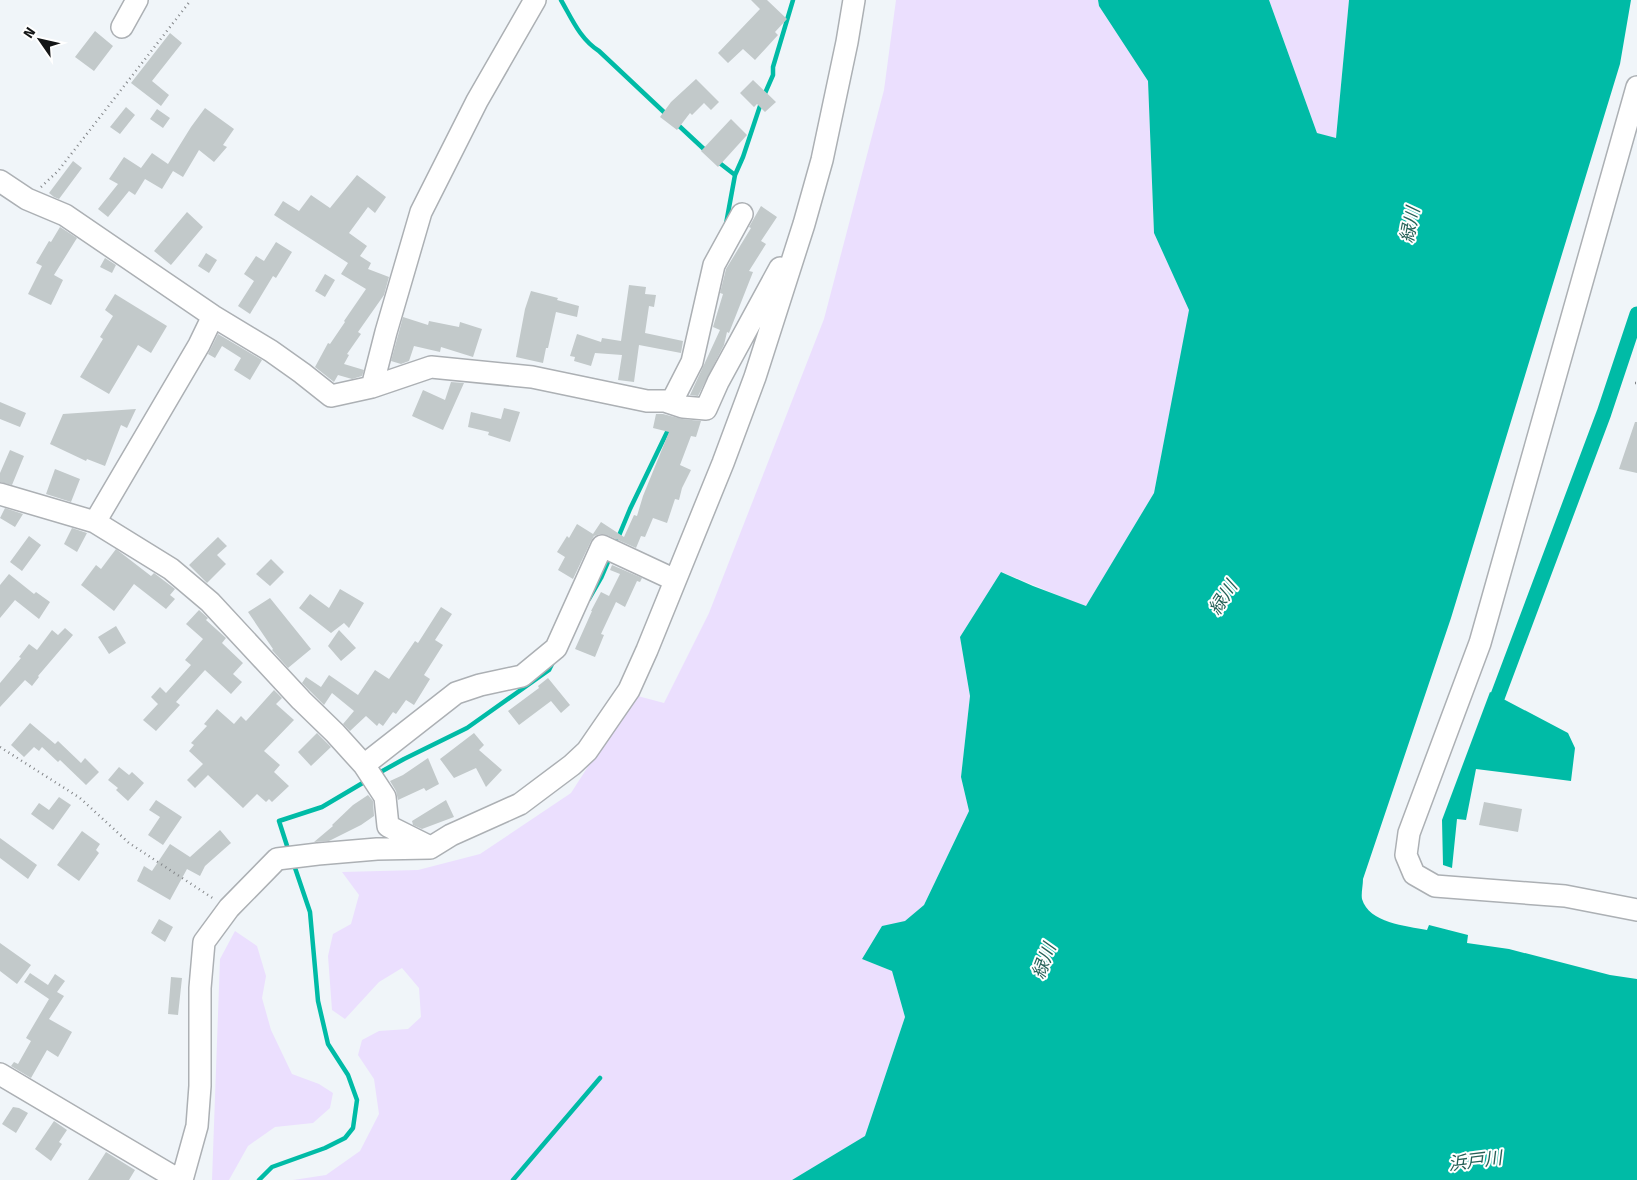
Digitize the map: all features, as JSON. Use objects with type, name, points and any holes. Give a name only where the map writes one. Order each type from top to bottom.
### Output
[{"type":"street","points":[[122,27],[137,0]]},
{"type":"street","points":[[372,387],[421,212],[477,101],[535,0]]},
{"type":"street","points":[[0,1074],[180,1180],[197,1126],[200,1086],[200,988],[204,942],[229,908],[277,859],[377,849],[430,848],[451,835],[520,804],[572,765],[587,751],[628,690],[723,463],[755,377],[804,224],[822,160],[854,0]]},
{"type":"street","points":[[1637,87],[1480,643],[1409,833],[1406,855],[1414,874],[1435,886],[1565,896],[1637,910]]},
{"type":"street","points":[[0,181],[27,199],[65,215],[213,316],[271,351],[330,396],[372,387],[431,366],[532,377],[647,401],[665,401],[706,409],[718,382],[804,224]]},
{"type":"street","points":[[671,403],[692,362],[714,265],[742,214]]},
{"type":"street","points":[[95,522],[199,345],[213,316]]},
{"type":"street","points":[[0,494],[95,522],[171,569],[210,602],[364,765],[385,797],[388,826],[430,848]]},
{"type":"street","points":[[364,765],[456,693],[480,685],[522,676],[556,648],[602,546],[675,580]]},
{"type":"path","points":[[27,199],[58,171],[191,0]]},
{"type":"path","points":[[0,747],[80,798],[129,843],[229,908]]},
{"type":"shaded area","points":[[896,0],[1098,0],[1099,6],[1148,80],[1154,233],[1190,310],[1154,493],[1086,607],[1002,572],[960,637],[970,696],[961,777],[969,811],[924,905],[905,922],[882,926],[862,959],[892,971],[905,1017],[865,1136],[792,1180],[293,1180],[326,1175],[360,1151],[379,1114],[374,1079],[358,1055],[362,1040],[379,1031],[408,1029],[421,1017],[419,988],[402,968],[379,982],[345,1019],[332,1010],[328,956],[333,934],[351,924],[359,895],[342,872],[418,870],[480,854],[571,793],[634,695],[664,703],[709,613],[824,319],[884,90]]},
{"type":"shaded area","points":[[1269,0],[1349,0],[1336,139],[1317,133]]},
{"type":"shaded area","points":[[235,931],[257,946],[266,976],[262,998],[271,1030],[292,1074],[319,1084],[333,1093],[330,1108],[313,1123],[275,1127],[248,1146],[229,1180],[212,1180],[220,959]]},
{"type":"water","points":[[1098,0],[1269,0],[1317,133],[1336,138],[1349,0],[1631,0],[1620,64],[1451,618],[1363,879],[1362,899],[1372,913],[1399,925],[1427,930],[1429,925],[1468,935],[1467,943],[1509,949],[1610,975],[1637,979],[1637,1180],[792,1180],[865,1136],[905,1017],[892,971],[862,959],[882,926],[905,921],[924,905],[969,811],[961,777],[970,696],[960,637],[1001,572],[1086,606],[1154,493],[1189,310],[1154,233],[1148,81],[1099,6]]},
{"type":"water","points":[[1490,692],[1568,733],[1575,748],[1571,781],[1476,769],[1466,820],[1457,819],[1452,868],[1443,865],[1442,820]]},
{"type":"building","points":[[751,0],[767,0],[787,19],[775,32],[778,35],[755,60],[743,49],[728,63],[718,53],[760,9]]},
{"type":"building","points":[[95,31],[113,46],[94,71],[75,57]]},
{"type":"building","points":[[170,33],[182,43],[152,81],[169,95],[161,106],[131,83]]},
{"type":"building","points":[[696,79],[719,102],[711,110],[704,103],[692,115],[690,113],[677,130],[660,117],[671,102]]},
{"type":"building","points":[[753,80],[776,102],[765,112],[757,104],[754,107],[740,93]]},
{"type":"building","points":[[126,107],[135,115],[120,134],[110,127]]},
{"type":"building","points":[[205,108],[234,129],[223,145],[227,147],[214,162],[199,150],[183,177],[173,171],[162,189],[145,179],[135,195],[129,191],[108,217],[98,209],[118,184],[109,179],[124,157],[141,168],[152,153],[168,164]]},
{"type":"building","points":[[157,109],[170,118],[163,128],[150,119]]},
{"type":"building","points":[[731,119],[747,135],[718,167],[701,151]]},
{"type":"building","points":[[73,161],[82,168],[59,199],[54,197],[49,193]]},
{"type":"building","points":[[357,175],[386,197],[375,213],[368,207],[349,233],[367,246],[360,256],[371,263],[368,269],[389,277],[384,295],[358,332],[361,334],[347,354],[349,355],[344,364],[364,370],[362,376],[352,379],[338,375],[334,382],[315,367],[328,343],[330,344],[366,289],[341,274],[348,263],[274,215],[283,201],[299,211],[311,195],[330,208]]},
{"type":"building","points":[[761,206],[777,217],[761,241],[766,244],[749,271],[753,272],[729,333],[727,332],[724,345],[698,396],[690,395],[720,330],[713,327],[723,294],[720,293],[726,269],[751,228],[749,227]]},
{"type":"building","points":[[187,212],[203,227],[171,265],[154,251]]},
{"type":"building","points":[[60,227],[77,238],[54,275],[63,280],[51,305],[28,294],[42,266],[36,263]]},
{"type":"building","points":[[276,242],[292,252],[276,278],[273,276],[250,314],[238,306],[254,281],[244,274],[256,256],[264,261]]},
{"type":"building","points":[[206,253],[217,260],[209,273],[198,266]]},
{"type":"building","points":[[105,258],[116,265],[112,273],[100,267]]},
{"type":"building","points":[[325,274],[335,280],[325,297],[315,291]]},
{"type":"building","points":[[629,285],[646,287],[645,294],[656,295],[654,307],[649,306],[645,333],[683,341],[681,353],[639,345],[634,382],[618,380],[622,355],[595,353],[591,366],[574,361],[575,357],[570,356],[577,334],[601,342],[602,338],[621,341]]},
{"type":"building","points":[[531,291],[579,306],[577,317],[556,312],[543,363],[516,357],[525,309]]},
{"type":"building","points":[[115,294],[167,326],[151,353],[138,345],[109,394],[80,377],[103,339],[100,337],[113,316],[105,310]]},
{"type":"building","points":[[403,317],[428,325],[429,321],[459,327],[460,322],[482,329],[473,357],[441,347],[440,352],[414,346],[409,361],[401,364],[391,361]]},
{"type":"building","points":[[218,334],[262,360],[250,380],[234,370],[241,358],[222,346],[215,358],[208,354]]},
{"type":"building","points":[[451,382],[464,383],[443,430],[412,416],[423,390],[445,400]]},
{"type":"building","points":[[0,402],[26,413],[20,427],[0,419]]},
{"type":"building","points":[[504,408],[520,412],[510,442],[488,435],[489,432],[468,427],[471,412],[501,419]]},
{"type":"building","points":[[136,409],[127,428],[121,425],[105,466],[87,459],[86,461],[50,444],[63,414]]},
{"type":"building","points":[[656,414],[701,421],[696,437],[691,436],[680,465],[691,470],[682,488],[679,500],[675,499],[667,523],[653,518],[645,537],[641,536],[636,548],[607,535],[600,534],[594,536],[573,579],[558,570],[565,557],[557,552],[567,536],[569,538],[577,524],[593,534],[601,522],[624,537],[634,515],[637,516],[643,496],[669,432],[653,428]]},
{"type":"building","points":[[1635,422],[1637,422],[1637,473],[1619,469]]},
{"type":"building","points":[[10,450],[24,456],[12,485],[0,482],[0,473]]},
{"type":"building","points":[[55,469],[80,479],[71,502],[46,494]]},
{"type":"building","points":[[5,508],[23,514],[15,527],[0,518]]},
{"type":"building","points":[[72,528],[87,533],[77,552],[64,544]]},
{"type":"building","points":[[29,536],[41,545],[22,571],[10,562]]},
{"type":"building","points":[[218,537],[227,546],[217,555],[226,564],[207,583],[189,565]]},
{"type":"building","points":[[116,549],[151,576],[154,573],[175,589],[170,595],[175,599],[166,609],[134,584],[114,611],[81,585],[96,565],[101,569]]},
{"type":"building","points":[[271,559],[284,572],[270,586],[256,574]]},
{"type":"building","points":[[612,565],[642,578],[640,582],[637,581],[625,607],[616,602],[601,634],[604,635],[595,657],[575,649],[601,592],[609,596],[620,574],[610,570]]},
{"type":"building","points":[[9,574],[34,594],[36,592],[50,602],[39,619],[15,600],[0,618],[0,585]]},
{"type":"building","points":[[340,589],[364,603],[349,628],[344,623],[331,633],[299,608],[310,594],[329,608]]},
{"type":"building","points":[[270,598],[311,649],[288,668],[272,650],[248,612]]},
{"type":"building","points":[[441,607],[452,614],[435,640],[443,645],[424,675],[430,679],[414,705],[406,700],[396,714],[393,712],[383,726],[379,723],[377,726],[366,716],[350,731],[343,724],[354,711],[332,693],[324,705],[302,683],[306,677],[321,687],[329,675],[358,695],[375,670],[389,679],[415,641],[418,643]]},
{"type":"building","points":[[199,610],[208,618],[206,620],[226,638],[222,643],[243,663],[233,674],[242,682],[231,694],[205,670],[176,702],[180,705],[156,731],[143,720],[158,704],[151,697],[160,687],[166,693],[191,665],[185,660],[203,639],[186,624]]},
{"type":"building","points":[[116,626],[126,643],[109,654],[98,637]]},
{"type":"building","points":[[65,628],[73,635],[38,676],[32,686],[25,680],[0,707],[0,683],[21,658],[19,657],[29,644],[37,650],[52,630],[58,635]]},
{"type":"building","points":[[339,630],[356,648],[341,661],[328,646]]},
{"type":"building","points":[[548,678],[570,705],[561,713],[551,701],[519,725],[508,711],[539,688],[538,686]]},
{"type":"building","points":[[274,690],[282,698],[276,704],[294,720],[264,751],[280,765],[274,772],[289,786],[272,802],[269,799],[266,802],[257,794],[243,808],[208,775],[195,788],[187,780],[203,764],[189,751],[194,745],[191,743],[207,726],[204,724],[217,709],[234,724],[241,716],[246,721]]},
{"type":"building","points":[[30,723],[55,744],[58,741],[81,763],[85,758],[99,772],[86,785],[60,760],[58,762],[42,747],[39,751],[34,747],[24,757],[11,745]]},
{"type":"building","points":[[317,733],[331,747],[311,766],[298,752]]},
{"type":"building","points":[[474,733],[484,745],[479,750],[502,770],[486,787],[476,768],[454,778],[440,759]]},
{"type":"building","points":[[428,758],[439,784],[426,791],[424,788],[398,800],[396,791],[390,781],[403,775]]},
{"type":"building","points":[[119,767],[129,775],[132,772],[144,783],[128,801],[116,790],[118,788],[108,780]]},
{"type":"building","points":[[368,795],[373,801],[374,816],[361,825],[329,841],[314,842],[353,805]]},
{"type":"building","points":[[59,797],[71,805],[53,830],[31,814],[39,803],[49,810]]},
{"type":"building","points":[[156,800],[182,817],[163,845],[148,835],[160,817],[149,810]]},
{"type":"building","points":[[446,800],[454,817],[422,829],[413,825],[412,821]]},
{"type":"building","points":[[1484,802],[1522,809],[1518,832],[1479,825]]},
{"type":"building","points":[[220,830],[231,843],[205,866],[200,876],[187,869],[170,900],[137,881],[144,866],[152,871],[170,844],[190,857]]},
{"type":"building","points":[[82,831],[100,844],[96,850],[99,853],[79,881],[57,865]]},
{"type":"building","points":[[0,838],[37,865],[28,879],[0,858]]},
{"type":"building","points":[[159,919],[173,927],[165,942],[151,933]]},
{"type":"building","points":[[0,943],[31,965],[17,984],[0,971]]},
{"type":"building","points":[[30,973],[48,985],[55,974],[65,981],[57,992],[64,996],[49,1019],[72,1032],[58,1057],[47,1050],[31,1078],[11,1066],[14,1062],[18,1064],[31,1041],[26,1038],[49,999],[24,982]]},
{"type":"building","points":[[171,977],[182,978],[178,1015],[168,1014]]},
{"type":"building","points":[[13,1107],[28,1113],[16,1133],[2,1124]]},
{"type":"building","points":[[54,1121],[67,1130],[59,1142],[62,1144],[51,1161],[35,1149]]},
{"type":"building","points":[[106,1152],[135,1170],[129,1180],[88,1180]]},
{"type":"waterway","points":[[561,0],[587,41],[667,115]]},
{"type":"waterway","points":[[726,224],[735,175],[773,75],[773,67],[793,0]]},
{"type":"waterway","points":[[677,124],[706,151]]},
{"type":"waterway","points":[[717,161],[735,175]]},
{"type":"waterway","points":[[1491,714],[1604,413],[1637,314]]},
{"type":"waterway","points":[[618,538],[669,428]]},
{"type":"waterway","points":[[589,599],[610,557]]},
{"type":"waterway","points":[[377,774],[467,728],[549,670],[553,662]]},
{"type":"waterway","points":[[289,852],[279,821],[322,807],[366,781]]},
{"type":"waterway","points":[[259,1180],[272,1167],[325,1148],[345,1138],[353,1128],[357,1100],[348,1075],[328,1044],[318,1001],[310,912],[293,862]]},
{"type":"waterway","points":[[513,1180],[600,1078]]},
{"type":"water label","name":"緑川","points":[[1410,225]]},
{"type":"water label","name":"緑川","points":[[1223,598]]},
{"type":"water label","name":"緑川","points":[[1044,961]]},
{"type":"water label","name":"浜戸川","points":[[1475,1161]]}]
